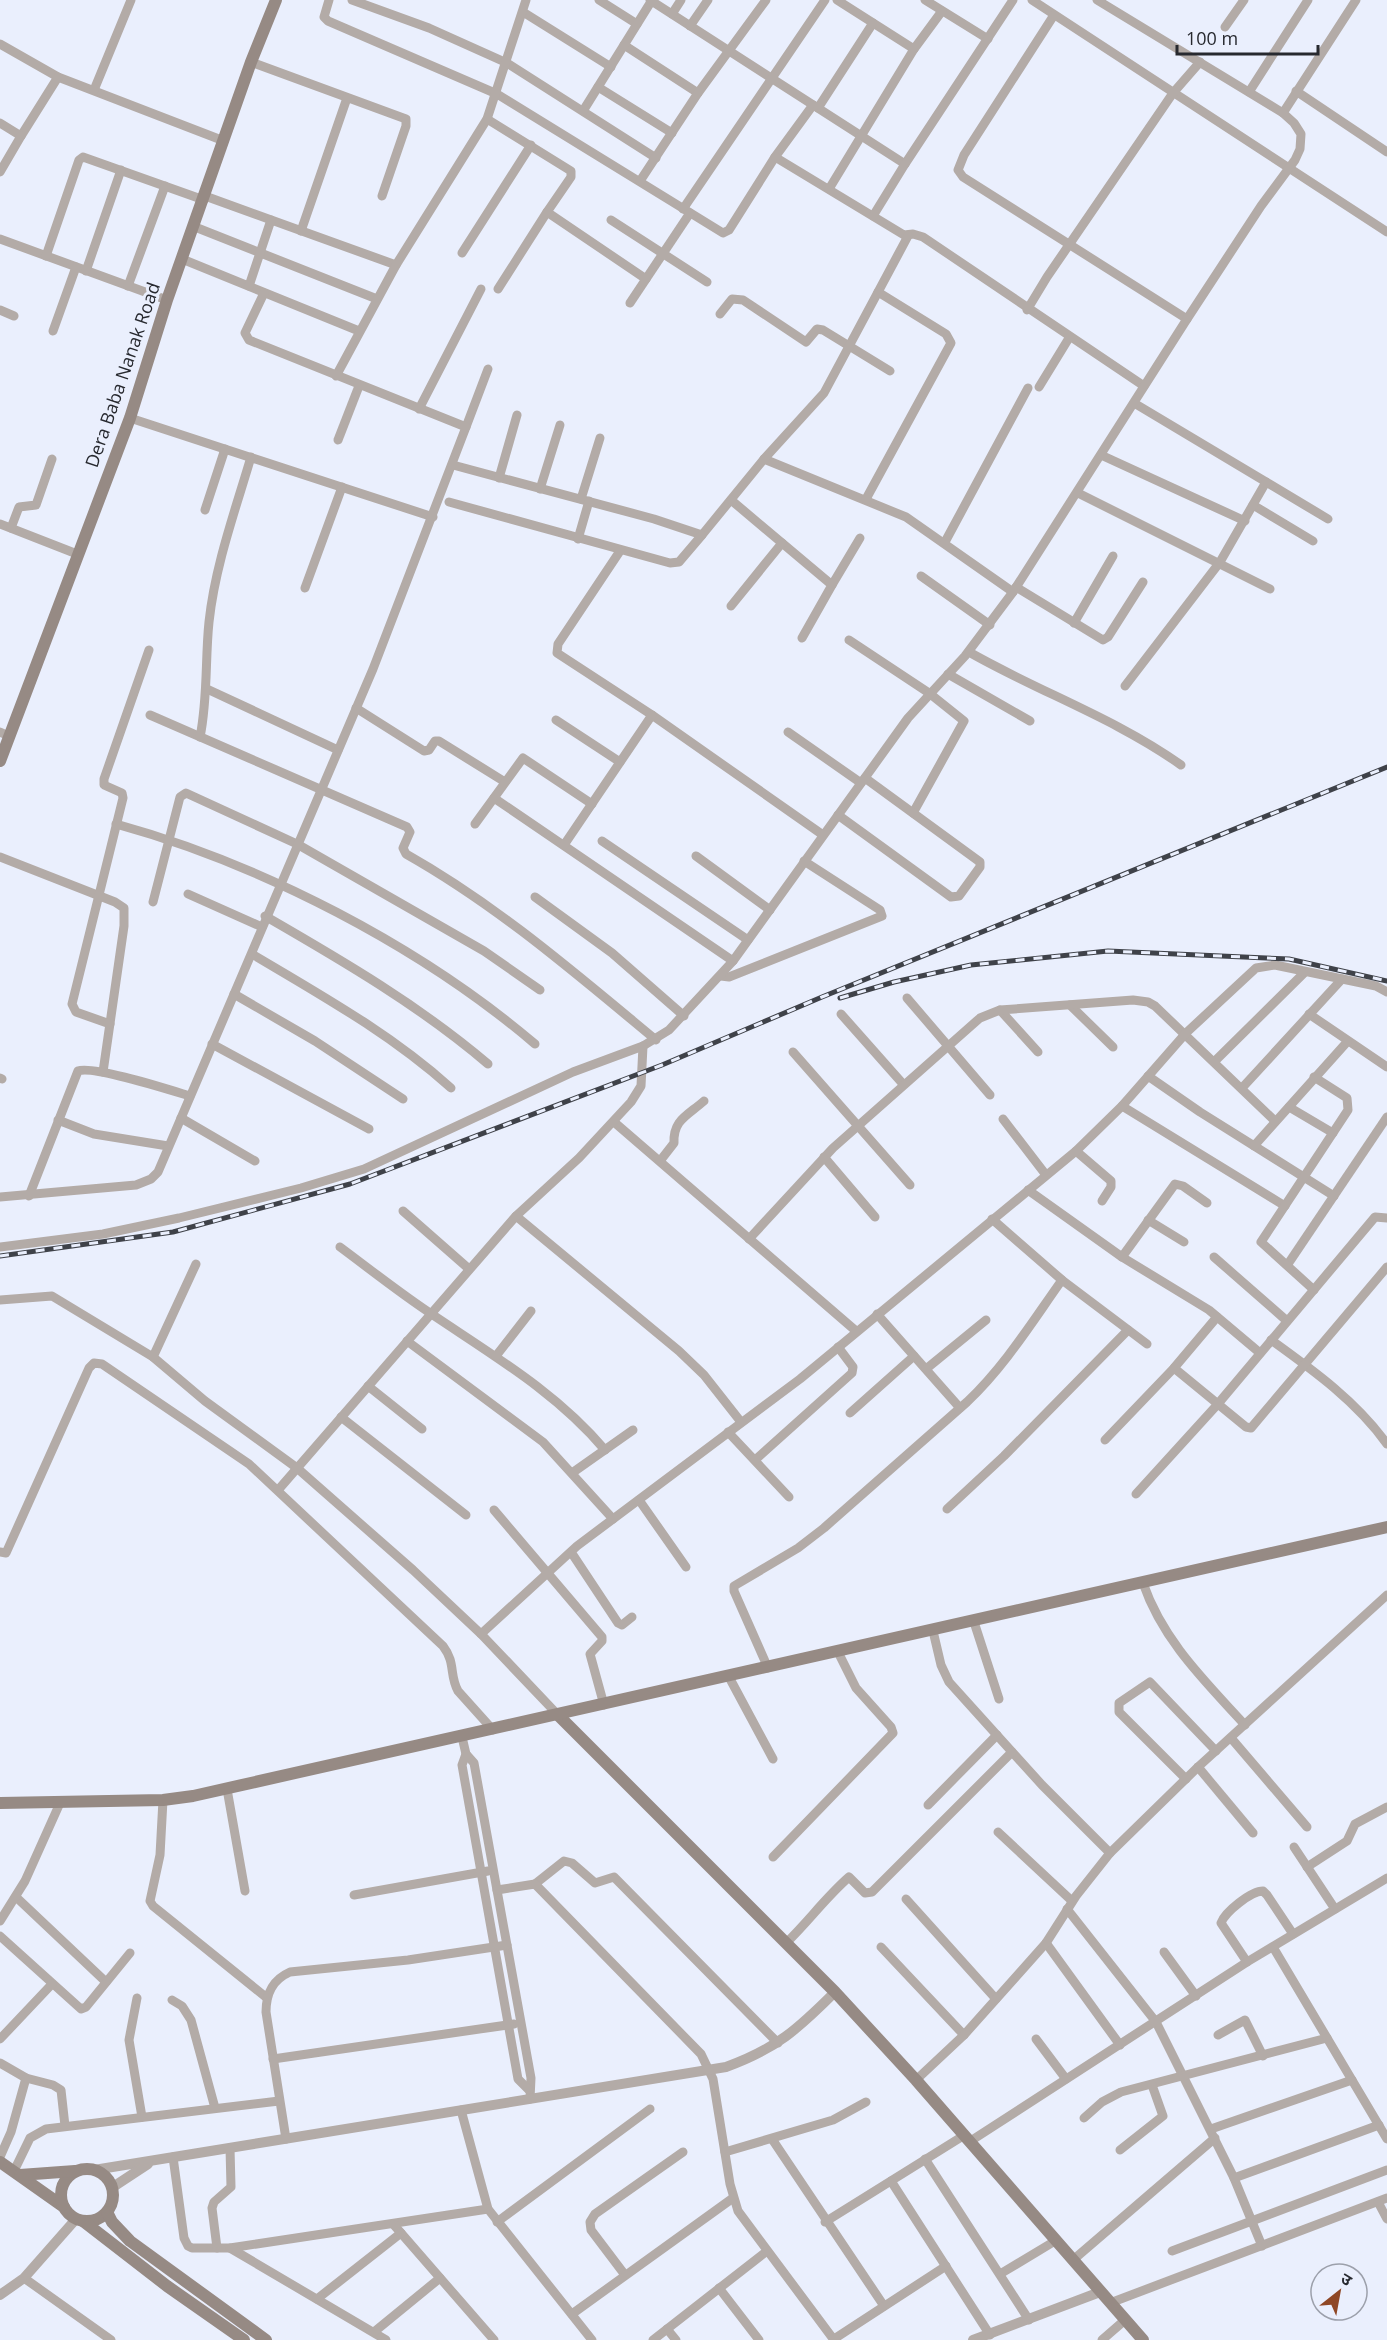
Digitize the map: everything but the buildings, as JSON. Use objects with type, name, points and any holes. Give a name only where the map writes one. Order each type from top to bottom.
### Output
[{"type":"main road","name":"Dera Baba Nanak Road","points":[[0,761],[5,734],[130,418],[167,300],[195,227],[251,62],[276,0]]},
{"type":"main road","points":[[0,1803],[163,1800],[227,1789],[1387,1527]]},
{"type":"main road","points":[[558,1715],[835,1992],[916,2080],[1143,2340]]},
{"type":"main road","points":[[0,2162],[219,2315],[266,2340]]},
{"type":"main road","points":[[17,2173],[94,2170],[107,2178],[113,2191],[111,2206],[96,2220],[80,2220]]},
{"type":"main road","points":[[64,2207],[62,2190],[70,2175],[77,2171]]},
{"type":"main road","points":[[107,2212],[119,2232],[179,2287]]},
{"type":"main road","points":[[219,2315],[244,2340]]},
{"type":"street","points":[[94,90],[131,0]]},
{"type":"street","points":[[329,0],[324,17],[328,21],[497,94],[640,181],[718,232],[726,233],[775,157],[815,107],[873,23]]},
{"type":"street","points":[[352,0],[429,28],[507,63],[656,158]]},
{"type":"street","points":[[336,376],[396,265],[487,119],[526,0]]},
{"type":"street","points":[[598,0],[637,24]]},
{"type":"street","points":[[583,111],[651,0],[905,164]]},
{"type":"street","points":[[672,14],[681,0]]},
{"type":"street","points":[[690,26],[708,0]]},
{"type":"street","points":[[640,181],[698,93],[766,0]]},
{"type":"street","points":[[630,303],[663,254],[686,211],[825,0]]},
{"type":"street","points":[[837,0],[914,49]]},
{"type":"street","points":[[925,0],[988,39]]},
{"type":"street","points":[[873,216],[1013,0]]},
{"type":"street","points":[[1032,0],[1387,232]]},
{"type":"street","points":[[0,1247],[103,1234],[301,1188],[364,1169],[573,1072],[656,1040],[684,1016],[721,976],[891,740],[929,693],[969,652],[990,625],[1078,493],[1143,386],[1300,149],[1300,134],[1294,123],[1283,113],[1097,0]]},
{"type":"street","points":[[1225,27],[1244,0]]},
{"type":"street","points":[[1249,92],[1308,0]]},
{"type":"street","points":[[1283,113],[1356,0]]},
{"type":"street","points":[[829,189],[914,49],[942,11]]},
{"type":"street","points":[[523,12],[611,67]]},
{"type":"street","points":[[1054,15],[964,155],[958,170],[963,177],[1187,319]]},
{"type":"street","points":[[0,44],[58,77],[224,141]]},
{"type":"street","points":[[624,45],[698,93]]},
{"type":"street","points":[[251,62],[406,119],[406,126],[382,196]]},
{"type":"street","points":[[1027,310],[1047,277],[1173,93],[1200,62]]},
{"type":"street","points":[[0,172],[58,77]]},
{"type":"street","points":[[598,87],[672,133]]},
{"type":"street","points":[[1296,91],[1387,152]]},
{"type":"street","points":[[301,231],[347,98]]},
{"type":"street","points":[[487,119],[571,171],[571,177],[498,289]]},
{"type":"street","points":[[0,123],[21,136]]},
{"type":"street","points":[[462,253],[531,145]]},
{"type":"street","points":[[46,256],[81,158],[86,157],[396,265]]},
{"type":"street","points":[[775,157],[908,236]]},
{"type":"street","points":[[86,270],[121,170]]},
{"type":"street","points":[[128,286],[165,186]]},
{"type":"street","points":[[547,212],[646,279]]},
{"type":"street","points":[[249,286],[271,220]]},
{"type":"street","points":[[611,220],[707,282]]},
{"type":"street","points":[[195,227],[377,299]]},
{"type":"street","points":[[449,502],[675,564],[683,558],[764,459],[824,393],[908,236],[913,234],[923,237],[1027,310],[1143,386]]},
{"type":"street","points":[[0,239],[167,300]]},
{"type":"street","points":[[182,259],[359,331]]},
{"type":"street","points":[[53,331],[76,267]]},
{"type":"street","points":[[419,409],[481,289]]},
{"type":"street","points":[[866,499],[951,343],[946,334],[878,292]]},
{"type":"street","points":[[264,293],[245,333],[246,337],[359,386],[466,427]]},
{"type":"street","points":[[720,314],[732,299],[743,300],[806,342],[820,329],[890,371]]},
{"type":"street","points":[[0,310],[14,316]]},
{"type":"street","points":[[1039,387],[1069,338]]},
{"type":"street","points":[[0,1197],[29,1196],[144,1183],[158,1172],[252,954],[265,916],[356,708],[433,517],[488,369]]},
{"type":"street","points":[[338,441],[359,386]]},
{"type":"street","points":[[945,542],[1028,388]]},
{"type":"street","points":[[1134,403],[1328,519]]},
{"type":"street","points":[[499,478],[517,415]]},
{"type":"street","points":[[130,418],[433,517]]},
{"type":"street","points":[[540,489],[560,425]]},
{"type":"street","points":[[578,539],[600,438]]},
{"type":"street","points":[[205,510],[225,449]]},
{"type":"street","points":[[1101,455],[1245,521]]},
{"type":"street","points":[[200,736],[207,689],[209,624],[214,589],[251,457]]},
{"type":"street","points":[[11,528],[19,507],[36,505],[52,459]]},
{"type":"street","points":[[764,459],[906,517],[1015,589],[1098,639],[1106,639],[1143,582]]},
{"type":"street","points":[[453,465],[585,500],[702,535]]},
{"type":"street","points":[[1125,686],[1220,562],[1266,482]]},
{"type":"street","points":[[305,588],[342,487]]},
{"type":"street","points":[[1078,493],[1270,589]]},
{"type":"street","points":[[731,500],[832,585]]},
{"type":"street","points":[[1253,505],[1313,541]]},
{"type":"street","points":[[0,524],[77,554]]},
{"type":"street","points":[[802,638],[861,538]]},
{"type":"street","points":[[731,606],[782,543]]},
{"type":"street","points":[[621,551],[558,644],[557,653],[652,715],[823,835]]},
{"type":"street","points":[[1074,623],[1113,556]]},
{"type":"street","points":[[921,576],[990,625]]},
{"type":"street","points":[[849,640],[929,693],[964,721],[913,813]]},
{"type":"street","points":[[110,1024],[76,1012],[72,1007],[123,795],[104,785],[104,779],[149,650]]},
{"type":"street","points":[[969,652],[1021,680],[1108,719],[1181,765]]},
{"type":"street","points":[[948,674],[1030,721]]},
{"type":"street","points":[[207,689],[338,750]]},
{"type":"street","points":[[356,708],[424,751],[429,750],[435,741],[439,741],[505,782]]},
{"type":"street","points":[[150,715],[410,829],[403,848],[406,854],[479,898],[532,937],[656,1040]]},
{"type":"street","points":[[564,845],[652,715]]},
{"type":"street","points":[[556,720],[620,762]]},
{"type":"street","points":[[788,732],[913,813],[980,862],[980,867],[957,898],[951,897],[838,815]]},
{"type":"street","points":[[475,824],[523,758],[592,804]]},
{"type":"street","points":[[153,902],[183,793],[297,844],[484,951],[540,990]]},
{"type":"street","points":[[494,798],[733,961]]},
{"type":"street","points":[[116,824],[170,839],[318,902],[459,985],[488,1005],[535,1044]]},
{"type":"street","points":[[602,841],[748,940]]},
{"type":"street","points":[[696,856],[770,910]]},
{"type":"street","points":[[0,857],[124,908],[124,926],[103,1072]]},
{"type":"street","points":[[721,976],[729,976],[882,916],[880,910],[804,861]]},
{"type":"street","points":[[188,894],[262,927]]},
{"type":"street","points":[[535,897],[612,953],[684,1016]]},
{"type":"street","points":[[265,916],[350,965],[422,1012],[488,1064]]},
{"type":"street","points":[[252,954],[386,1036],[424,1064],[451,1088]]},
{"type":"street","points":[[481,1634],[571,1552],[800,1379],[1076,1151],[1122,1106],[1186,1033],[1256,968],[1275,965],[1376,986],[1387,992]]},
{"type":"street","points":[[1215,1061],[1305,972]]},
{"type":"street","points":[[1242,1088],[1342,979]]},
{"type":"street","points":[[234,994],[315,1041],[403,1099]]},
{"type":"street","points":[[907,998],[990,1095]]},
{"type":"street","points":[[749,1239],[824,1157],[903,1084],[980,1018],[1000,1010],[1148,1002],[1186,1033],[1275,1121]]},
{"type":"street","points":[[1070,1005],[1113,1047]]},
{"type":"street","points":[[1000,1010],[1038,1052]]},
{"type":"street","points":[[841,1014],[903,1084]]},
{"type":"street","points":[[1310,1014],[1347,1042],[1387,1067]]},
{"type":"street","points":[[1254,1146],[1347,1042]]},
{"type":"street","points":[[212,1044],[369,1129]]},
{"type":"street","points":[[279,1489],[516,1216],[614,1122],[641,1086],[644,1046]]},
{"type":"street","points":[[793,1052],[910,1185]]},
{"type":"street","points":[[29,1196],[78,1071],[85,1069],[103,1072],[190,1096]]},
{"type":"street","points":[[1148,1076],[1334,1196]]},
{"type":"street","points":[[1314,1077],[1343,1095],[1348,1101],[1348,1110],[1261,1242],[1288,1264],[1314,1290]]},
{"type":"street","points":[[660,1161],[674,1143],[673,1132],[676,1126],[704,1101]]},
{"type":"street","points":[[1122,1106],[1285,1206]]},
{"type":"street","points":[[1289,1107],[1333,1133]]},
{"type":"street","points":[[1288,1264],[1387,1117]]},
{"type":"street","points":[[180,1118],[255,1161]]},
{"type":"street","points":[[1003,1119],[1046,1175]]},
{"type":"street","points":[[58,1120],[94,1134],[168,1146]]},
{"type":"street","points":[[614,1122],[856,1331]]},
{"type":"street","points":[[1076,1151],[1110,1181],[1111,1187],[1101,1201]]},
{"type":"street","points":[[824,1157],[875,1217]]},
{"type":"street","points":[[1122,1257],[1175,1184],[1183,1186],[1207,1203]]},
{"type":"street","points":[[1028,1190],[1122,1257],[1217,1317],[1260,1353]]},
{"type":"street","points":[[403,1211],[469,1269]]},
{"type":"street","points":[[516,1216],[680,1351],[704,1375],[741,1422]]},
{"type":"street","points":[[1136,1494],[1218,1405],[1375,1217],[1387,1218]]},
{"type":"street","points":[[992,1219],[1062,1280],[1147,1344]]},
{"type":"street","points":[[1148,1220],[1184,1242]]},
{"type":"street","points":[[340,1247],[431,1313],[496,1356],[571,1413],[605,1450]]},
{"type":"street","points":[[1214,1257],[1287,1321]]},
{"type":"street","points":[[153,1357],[196,1264]]},
{"type":"street","points":[[1174,1368],[1246,1427],[1251,1428],[1387,1267]]},
{"type":"street","points":[[768,1668],[734,1591],[734,1586],[798,1548],[820,1531],[987,1383],[1062,1280]]},
{"type":"street","points":[[0,1300],[52,1296],[153,1357],[205,1401],[297,1468],[481,1634],[558,1715]]},
{"type":"street","points":[[496,1356],[531,1311]]},
{"type":"street","points":[[877,1314],[960,1408]]},
{"type":"street","points":[[1105,1440],[1174,1368],[1217,1317]]},
{"type":"street","points":[[926,1369],[986,1320]]},
{"type":"street","points":[[947,1509],[1004,1456],[1128,1330]]},
{"type":"street","points":[[1271,1340],[1358,1408],[1387,1444]]},
{"type":"street","points":[[406,1341],[543,1442],[613,1519]]},
{"type":"street","points":[[755,1460],[852,1373],[853,1367],[838,1347]]},
{"type":"street","points":[[850,1413],[914,1356]]},
{"type":"street","points":[[0,1552],[6,1553],[89,1368],[94,1363],[102,1364],[213,1439],[279,1489],[443,1646],[453,1661],[454,1684],[458,1691],[494,1730]]},
{"type":"street","points":[[368,1386],[422,1429]]},
{"type":"street","points":[[341,1417],[465,1515]]},
{"type":"street","points":[[572,1473],[633,1430]]},
{"type":"street","points":[[728,1432],[789,1497]]},
{"type":"street","points":[[639,1500],[686,1567]]},
{"type":"street","points":[[494,1510],[602,1637],[602,1643],[591,1654],[604,1705]]},
{"type":"street","points":[[571,1552],[618,1623],[622,1624],[632,1617]]},
{"type":"street","points":[[1143,1583],[1152,1607],[1181,1655],[1245,1725]]},
{"type":"street","points":[[916,2080],[964,2035],[1046,1943],[1069,1905],[1110,1853],[1198,1767],[1387,1595]]},
{"type":"street","points":[[974,1622],[999,1700]]},
{"type":"street","points":[[933,1631],[941,1665],[949,1682],[1012,1752],[1110,1853]]},
{"type":"street","points":[[772,1857],[893,1733],[891,1727],[856,1688],[838,1652]]},
{"type":"street","points":[[729,1677],[773,1759]]},
{"type":"street","points":[[1186,1779],[1119,1712],[1119,1703],[1150,1682],[1216,1751]]},
{"type":"street","points":[[928,1805],[997,1735]]},
{"type":"street","points":[[462,1737],[465,1754],[462,1765],[518,2079],[529,2095]]},
{"type":"street","points":[[1231,1738],[1307,1827]]},
{"type":"street","points":[[786,1943],[802,1928],[809,1916],[849,1877],[868,1894],[872,1892],[1012,1752]]},
{"type":"street","points":[[465,1754],[474,1763],[531,2078],[529,2095]]},
{"type":"street","points":[[1198,1767],[1253,1833]]},
{"type":"street","points":[[227,1789],[245,1891]]},
{"type":"street","points":[[163,1800],[160,1855],[150,1901],[153,1906],[267,1998]]},
{"type":"street","points":[[0,1921],[16,1897],[60,1803]]},
{"type":"street","points":[[1307,1867],[1347,1841],[1355,1824],[1387,1807]]},
{"type":"street","points":[[998,1832],[1069,1905],[1156,2022],[1234,2178],[1262,2246]]},
{"type":"street","points":[[1294,1847],[1335,1909]]},
{"type":"street","points":[[497,1890],[535,1884],[564,1862],[572,1863],[595,1884],[614,1877],[778,2043]]},
{"type":"street","points":[[354,1894],[493,1871]]},
{"type":"street","points":[[825,2222],[926,2159],[966,2139],[1066,2079],[1247,1962],[1387,1878]]},
{"type":"street","points":[[535,1884],[695,2048],[710,2070],[732,2198],[746,2223],[834,2340],[946,2266]]},
{"type":"street","points":[[1247,1962],[1221,1923],[1226,1915],[1255,1893],[1263,1891],[1267,1895],[1293,1934]]},
{"type":"street","points":[[16,1897],[106,1983]]},
{"type":"street","points":[[906,1899],[996,1999]]},
{"type":"street","points":[[0,1936],[81,2009],[130,1953]]},
{"type":"street","points":[[1046,1943],[1120,2045]]},
{"type":"street","points":[[286,2139],[266,2012],[267,1998],[274,1982],[290,1972],[507,1945]]},
{"type":"street","points":[[881,1947],[964,2035]]},
{"type":"street","points":[[1273,1947],[1387,2139]]},
{"type":"street","points":[[1164,1952],[1196,1996]]},
{"type":"street","points":[[0,2039],[52,1984]]},
{"type":"street","points":[[94,2170],[461,2110],[529,2095],[726,2067],[758,2056],[778,2043],[801,2027],[835,1992]]},
{"type":"street","points":[[138,1998],[129,2040],[142,2117]]},
{"type":"street","points":[[172,2000],[182,2006],[191,2020],[215,2108]]},
{"type":"street","points":[[1218,2035],[1245,2020],[1263,2056]]},
{"type":"street","points":[[273,2059],[521,2023]]},
{"type":"street","points":[[1084,2118],[1112,2096],[1328,2038]]},
{"type":"street","points":[[1036,2039],[1066,2079]]},
{"type":"street","points":[[0,2063],[26,2078],[53,2085],[61,2090],[65,2126]]},
{"type":"street","points":[[0,2157],[11,2132],[26,2078]]},
{"type":"street","points":[[1073,2260],[1213,2134],[1352,2080]]},
{"type":"street","points":[[1120,2150],[1163,2116],[1152,2085]]},
{"type":"street","points":[[17,2173],[25,2146],[37,2131],[279,2101]]},
{"type":"street","points":[[725,2152],[843,2116],[866,2102]]},
{"type":"street","points":[[497,2222],[650,2109]]},
{"type":"street","points":[[461,2110],[488,2209],[592,2340]]},
{"type":"street","points":[[1234,2178],[1378,2125]]},
{"type":"street","points":[[772,2139],[825,2222],[884,2307]]},
{"type":"street","points":[[217,2248],[211,2214],[214,2202],[231,2187],[230,2148]]},
{"type":"street","points":[[625,2275],[591,2230],[590,2222],[595,2214],[683,2152]]},
{"type":"street","points":[[173,2157],[185,2244],[192,2248],[230,2248],[488,2209]]},
{"type":"street","points":[[926,2159],[1029,2320]]},
{"type":"street","points":[[113,2191],[112,2187],[153,2161]]},
{"type":"street","points":[[1172,2251],[1387,2170]]},
{"type":"street","points":[[891,2181],[946,2266],[981,2338],[1100,2292]]},
{"type":"street","points":[[572,2314],[732,2198]]},
{"type":"street","points":[[1110,2303],[1382,2200],[1387,2219]]},
{"type":"street","points":[[0,2295],[24,2278],[80,2220]]},
{"type":"street","points":[[393,2225],[494,2340]]},
{"type":"street","points":[[317,2299],[401,2233]]},
{"type":"street","points":[[1000,2274],[1055,2241]]},
{"type":"street","points":[[230,2248],[387,2340]]},
{"type":"street","points":[[653,2340],[767,2251]]},
{"type":"street","points":[[24,2278],[111,2340]]},
{"type":"street","points":[[374,2332],[440,2278]]},
{"type":"street","points":[[719,2288],[759,2340]]},
{"type":"street","points":[[1102,2340],[1125,2320]]},
{"type":"street","points":[[667,2329],[676,2340]]},
{"type":"railway","points":[[0,1256],[173,1232],[350,1184],[662,1065],[822,997],[1387,767]]},
{"type":"railway","points":[[840,998],[894,982],[971,965],[1108,951],[1289,959],[1387,981]]}]
